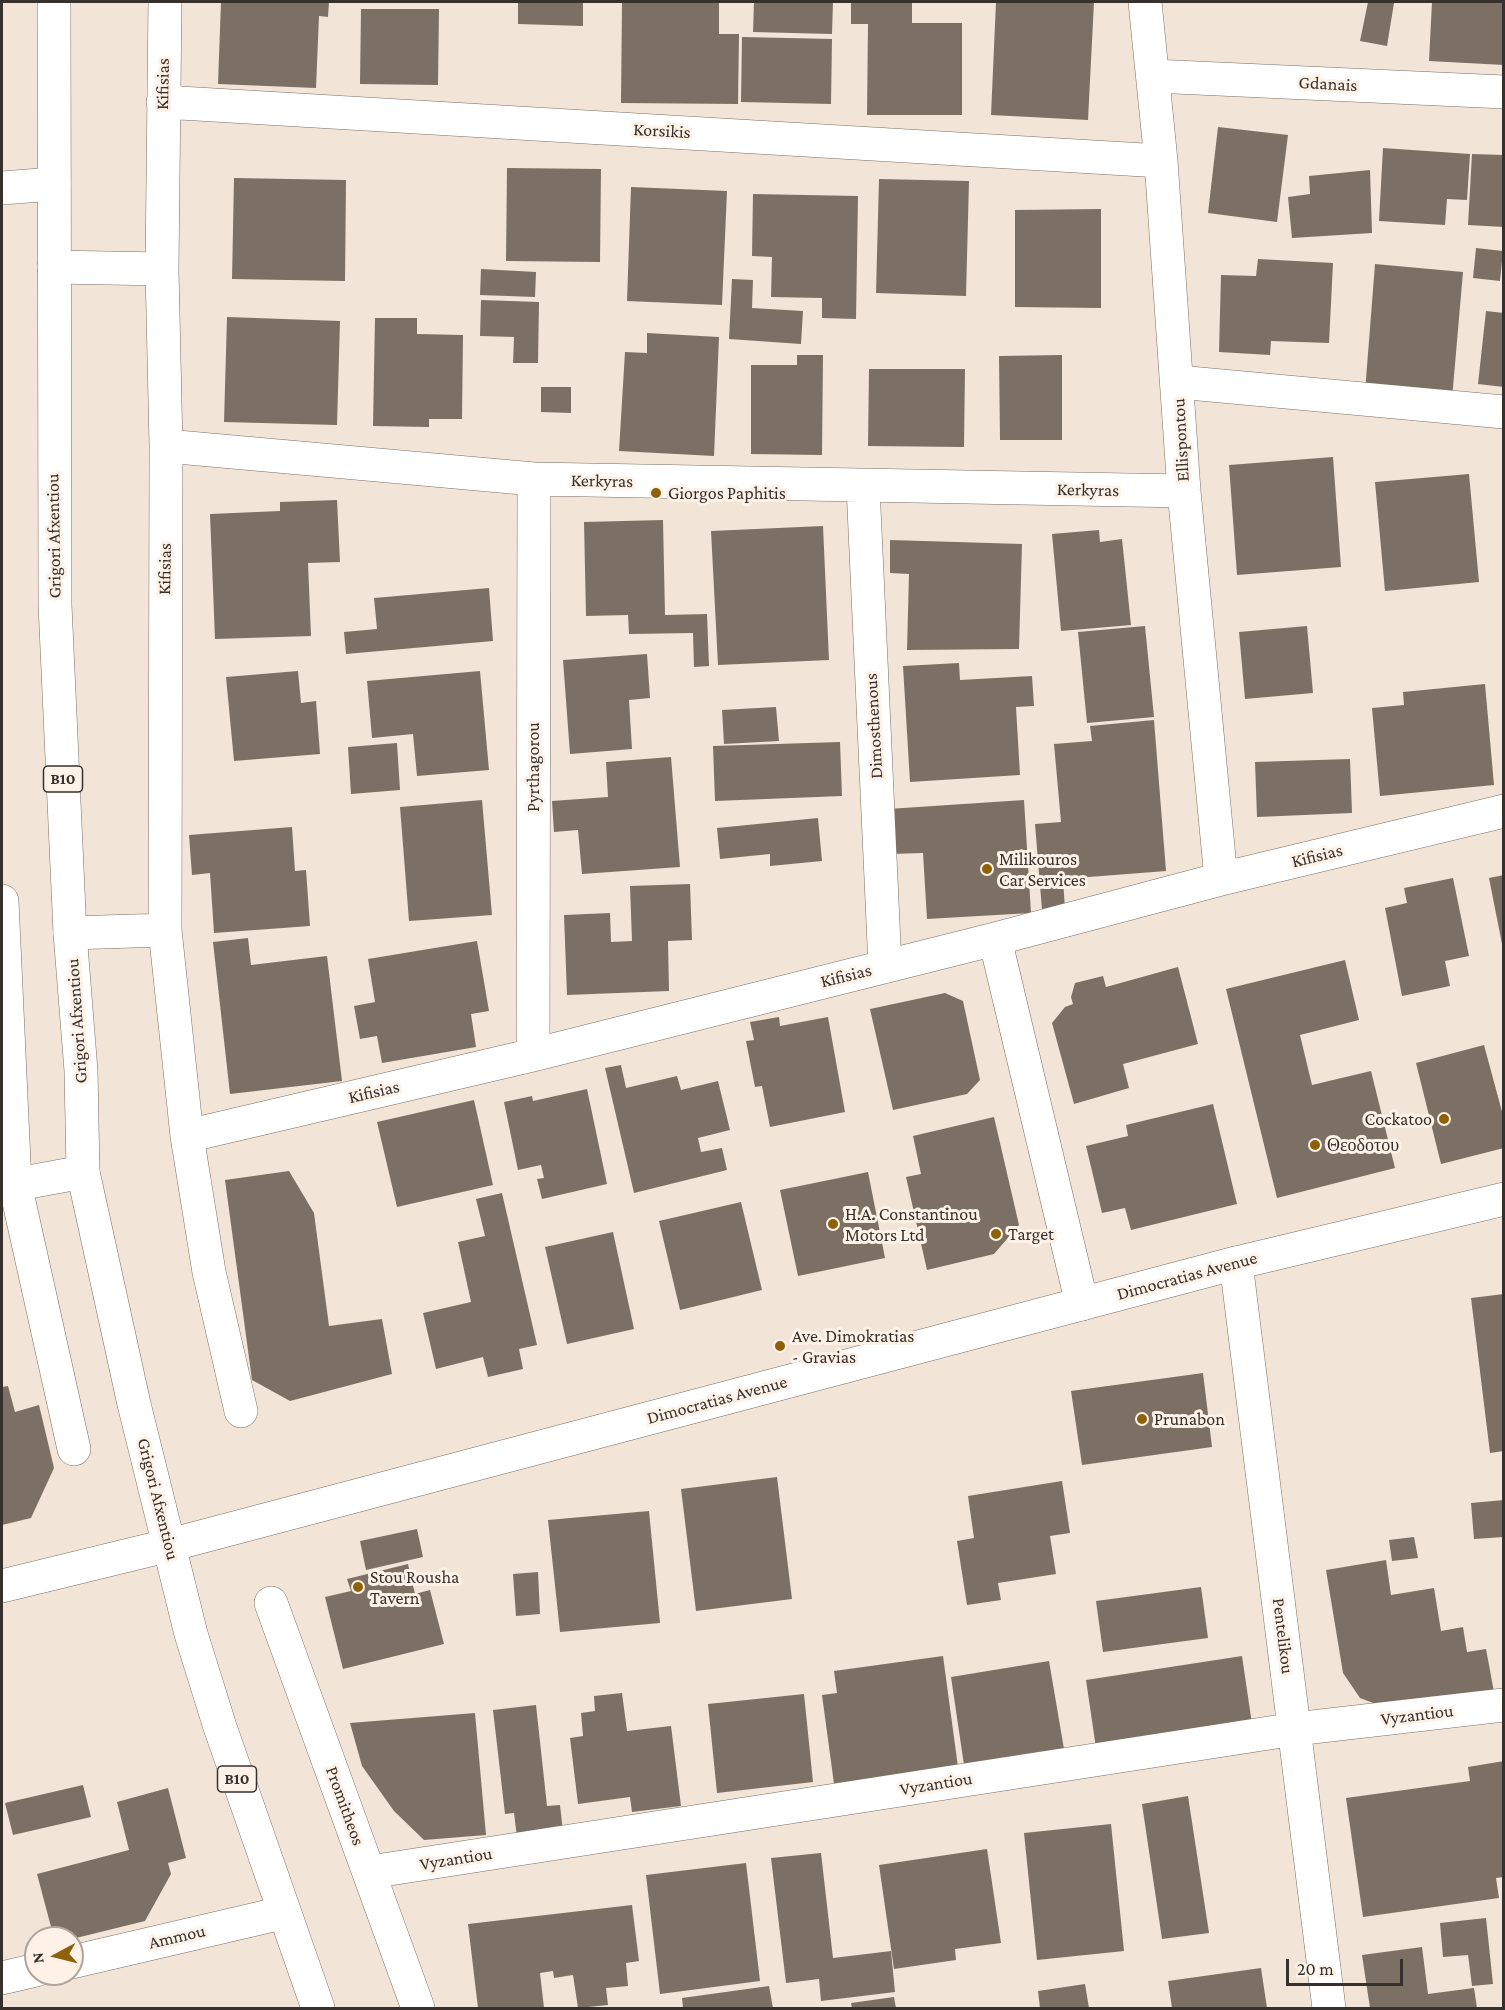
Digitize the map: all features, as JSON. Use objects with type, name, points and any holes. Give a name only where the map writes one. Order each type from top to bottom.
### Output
[{"type":"street","name":"Grigori Afxentiou","points":[[54,2],[55,605],[70,933],[81,1071],[83,1172],[134,1404],[191,1634],[282,1913],[318,2008]]},
{"type":"street","name":"Kifisias","points":[[165,2],[162,269],[166,446],[165,930],[187,1136],[209,1272],[241,1411]]},
{"type":"street","name":"Ellispontou","points":[[1145,2],[1161,160],[1184,491],[1221,879]]},
{"type":"street","name":"Gdanais","points":[[1153,76],[1503,92]]},
{"type":"street","name":"Korsikis","points":[[163,102],[1161,160]]},
{"type":"street","points":[[2,188],[54,184]]},
{"type":"street","points":[[54,267],[162,269]]},
{"type":"street","points":[[1178,382],[1503,412]]},
{"type":"street","name":"Kerkyras","points":[[166,446],[534,479],[1184,491]]},
{"type":"street","name":"Pyrthagorou","points":[[533,1055],[534,479]]},
{"type":"street","name":"Dimosthenous","points":[[863,486],[885,966]]},
{"type":"street","name":"Kifisias","points":[[187,1136],[533,1055],[995,939],[1221,879],[1503,811]]},
{"type":"street","points":[[2,901],[8,1186],[74,1449]]},
{"type":"street","points":[[70,933],[165,930]]},
{"type":"street","points":[[995,939],[1082,1304]]},
{"type":"street","points":[[8,1186],[83,1172]]},
{"type":"street","name":"Dimocratias Avenue","points":[[2,1586],[170,1545],[1236,1263],[1503,1198]]},
{"type":"street","name":"Pentelikou","points":[[1236,1263],[1329,2008]]},
{"type":"street","name":"Promitheos","points":[[271,1603],[418,2008]]},
{"type":"street","name":"Vyzantiou","points":[[370,1872],[1295,1729],[1503,1705]]},
{"type":"street","name":"Ammou","points":[[84,1959],[282,1913]]},
{"type":"street","points":[[2,1978],[24,1973]]},
{"type":"building","points":[[221,2],[329,2],[328,17],[319,16],[316,88],[218,84]]},
{"type":"building","points":[[518,2],[583,2],[583,26],[518,24]]},
{"type":"building","points":[[622,2],[719,2],[719,34],[739,34],[738,104],[621,103]]},
{"type":"building","points":[[754,2],[833,2],[832,34],[753,32]]},
{"type":"building","points":[[851,2],[912,2],[912,23],[962,23],[962,115],[867,115],[868,24],[851,24]]},
{"type":"building","points":[[996,2],[1094,2],[1088,120],[991,115]]},
{"type":"building","points":[[1368,2],[1394,3],[1387,46],[1360,41]]},
{"type":"building","points":[[1432,2],[1504,2],[1504,65],[1429,61]]},
{"type":"building","points":[[361,9],[439,9],[438,85],[360,84]]},
{"type":"building","points":[[742,37],[832,39],[831,104],[741,102]]},
{"type":"building","points":[[1218,127],[1288,135],[1277,222],[1208,213]]},
{"type":"building","points":[[1383,148],[1470,154],[1467,200],[1447,199],[1445,225],[1379,221]]},
{"type":"building","points":[[1472,154],[1504,155],[1504,227],[1468,225]]},
{"type":"building","points":[[507,168],[601,169],[600,262],[506,261]]},
{"type":"building","points":[[1370,170],[1372,233],[1292,238],[1288,197],[1310,194],[1309,176]]},
{"type":"building","points":[[234,178],[346,180],[345,281],[232,279]]},
{"type":"building","points":[[879,179],[969,181],[966,296],[876,293]]},
{"type":"building","points":[[631,187],[727,191],[722,305],[627,301]]},
{"type":"building","points":[[753,194],[858,196],[856,319],[822,318],[822,298],[771,297],[772,257],[752,256]]},
{"type":"building","points":[[1101,209],[1101,308],[1015,307],[1015,210]]},
{"type":"building","points":[[1476,248],[1503,251],[1500,281],[1473,278]]},
{"type":"building","points":[[1258,259],[1333,263],[1329,343],[1271,341],[1270,355],[1219,352],[1221,275],[1256,276]]},
{"type":"building","points":[[1375,264],[1463,272],[1452,399],[1365,392]]},
{"type":"building","points":[[481,269],[536,272],[535,297],[480,295]]},
{"type":"building","points":[[732,279],[753,280],[752,308],[803,311],[801,344],[729,339]]},
{"type":"building","points":[[481,300],[539,302],[538,363],[513,363],[514,337],[480,336]]},
{"type":"building","points":[[1486,311],[1504,313],[1504,387],[1478,384]]},
{"type":"building","points":[[227,317],[340,321],[337,425],[224,422]]},
{"type":"building","points":[[375,318],[417,318],[417,334],[463,335],[462,419],[429,419],[429,427],[373,426]]},
{"type":"building","points":[[647,333],[719,337],[714,456],[619,451],[625,352],[647,353]]},
{"type":"building","points":[[797,355],[823,355],[822,455],[751,454],[751,365],[797,365]]},
{"type":"building","points":[[1062,355],[1062,440],[1000,440],[999,356]]},
{"type":"building","points":[[869,369],[965,369],[964,447],[868,446]]},
{"type":"building","points":[[541,387],[571,387],[571,413],[541,412]]},
{"type":"building","points":[[1333,457],[1341,567],[1237,575],[1229,465]]},
{"type":"building","points":[[1469,474],[1479,582],[1385,591],[1375,482]]},
{"type":"building","points":[[337,500],[340,562],[308,563],[311,636],[215,639],[210,514],[280,511],[280,502]]},
{"type":"building","points":[[663,520],[665,615],[707,614],[709,666],[694,667],[693,633],[629,634],[628,615],[586,616],[584,522]]},
{"type":"building","points":[[823,526],[829,660],[718,665],[711,531]]},
{"type":"building","points":[[1099,530],[1100,542],[1122,539],[1131,625],[1061,631],[1052,534]]},
{"type":"building","points":[[890,540],[1022,544],[1019,649],[907,650],[909,574],[890,573]]},
{"type":"building","points":[[489,588],[493,641],[346,654],[344,632],[377,629],[374,598]]},
{"type":"building","points":[[1145,626],[1154,717],[1087,723],[1078,632]]},
{"type":"building","points":[[1307,626],[1313,693],[1245,699],[1239,632]]},
{"type":"building","points":[[647,654],[650,698],[629,700],[632,749],[570,754],[563,660]]},
{"type":"building","points":[[959,663],[960,680],[1032,676],[1034,706],[1016,707],[1020,775],[910,782],[903,666]]},
{"type":"building","points":[[298,671],[301,703],[316,701],[320,754],[234,761],[226,677]]},
{"type":"building","points":[[480,671],[489,770],[417,776],[413,734],[372,738],[367,681]]},
{"type":"building","points":[[1485,684],[1494,785],[1380,796],[1372,708],[1404,705],[1403,692]]},
{"type":"building","points":[[776,707],[779,741],[724,744],[722,710]]},
{"type":"building","points":[[1154,720],[1166,871],[1063,879],[1065,909],[1042,910],[1035,824],[1061,822],[1054,744],[1092,741],[1090,726]]},
{"type":"building","points":[[840,742],[842,796],[715,801],[713,746]]},
{"type":"building","points":[[397,743],[400,790],[351,794],[348,747]]},
{"type":"building","points":[[671,757],[680,867],[582,874],[578,830],[554,832],[552,801],[608,797],[606,762]]},
{"type":"building","points":[[1350,759],[1352,813],[1257,817],[1255,762]]},
{"type":"building","points":[[482,800],[492,915],[409,921],[400,807]]},
{"type":"building","points":[[1024,800],[1031,913],[927,919],[923,853],[891,854],[888,809]]},
{"type":"building","points":[[818,818],[822,861],[770,866],[770,854],[720,859],[717,828]]},
{"type":"building","points":[[292,827],[295,871],[306,870],[310,926],[214,933],[210,873],[192,875],[189,835]]},
{"type":"building","points":[[1504,875],[1504,944],[1502,944],[1489,878]]},
{"type":"building","points":[[1453,878],[1469,956],[1445,961],[1450,986],[1402,996],[1385,908],[1407,903],[1404,888]]},
{"type":"building","points":[[690,884],[692,940],[668,941],[669,991],[567,995],[564,915],[610,913],[611,942],[632,941],[630,886]]},
{"type":"building","points":[[248,938],[251,965],[327,956],[342,1081],[230,1094],[213,942]]},
{"type":"building","points":[[477,941],[489,1011],[471,1014],[476,1047],[382,1063],[377,1036],[360,1039],[354,1006],[375,1002],[368,959]]},
{"type":"building","points":[[1345,960],[1359,1020],[1300,1035],[1312,1085],[1371,1071],[1395,1168],[1277,1198],[1226,989]]},
{"type":"building","points":[[1178,967],[1198,1044],[1123,1064],[1129,1088],[1074,1104],[1052,1023],[1065,1007],[1073,1004],[1071,997],[1075,983],[1103,976],[1106,987]]},
{"type":"building","points":[[945,993],[963,1001],[980,1080],[967,1094],[893,1110],[870,1009]]},
{"type":"building","points":[[779,1017],[780,1026],[828,1017],[845,1112],[770,1127],[762,1086],[755,1087],[746,1041],[754,1040],[750,1022]]},
{"type":"building","points":[[1484,1045],[1504,1119],[1504,1148],[1441,1164],[1416,1063]]},
{"type":"building","points":[[621,1065],[626,1088],[677,1076],[681,1090],[718,1081],[730,1130],[698,1138],[701,1152],[722,1148],[727,1170],[634,1193],[605,1068]]},
{"type":"building","points":[[587,1089],[607,1184],[542,1199],[537,1179],[544,1178],[541,1165],[518,1170],[504,1102],[532,1096],[533,1101]]},
{"type":"building","points":[[474,1100],[493,1185],[397,1207],[377,1122]]},
{"type":"building","points":[[1213,1104],[1237,1204],[1131,1230],[1125,1208],[1102,1213],[1086,1146],[1128,1136],[1126,1125]]},
{"type":"building","points":[[994,1117],[1019,1225],[994,1254],[927,1270],[906,1177],[921,1174],[913,1136]]},
{"type":"building","points":[[289,1171],[314,1213],[329,1326],[382,1319],[392,1374],[290,1401],[252,1380],[225,1180]]},
{"type":"building","name":"H.A. Constantinou Motors Ltd","points":[[868,1172],[885,1258],[798,1276],[780,1190]]},
{"type":"building","points":[[502,1193],[537,1345],[519,1349],[523,1369],[488,1377],[483,1357],[436,1369],[423,1313],[471,1302],[458,1242],[485,1236],[476,1199]]},
{"type":"building","points":[[741,1202],[762,1290],[680,1310],[659,1221]]},
{"type":"building","points":[[613,1232],[634,1329],[567,1344],[545,1247]]},
{"type":"building","points":[[1504,1294],[1504,1451],[1490,1453],[1471,1298]]},
{"type":"building","name":"Prunabon","points":[[1203,1373],[1212,1447],[1082,1465],[1071,1391]]},
{"type":"building","points":[[8,1386],[15,1412],[39,1405],[54,1468],[31,1518],[2,1525],[2,1387]]},
{"type":"building","points":[[777,1477],[792,1599],[696,1611],[681,1489]]},
{"type":"building","points":[[1062,1481],[1070,1533],[1050,1536],[1056,1574],[998,1583],[1001,1600],[967,1605],[957,1541],[974,1538],[968,1496]]},
{"type":"building","points":[[1504,1500],[1504,1537],[1474,1539],[1471,1503]]},
{"type":"building","points":[[649,1511],[660,1623],[560,1632],[548,1520]]},
{"type":"building","points":[[417,1529],[423,1557],[366,1570],[360,1541]]},
{"type":"building","points":[[1414,1537],[1418,1558],[1392,1561],[1389,1540]]},
{"type":"building","points":[[1386,1560],[1391,1595],[1434,1588],[1441,1631],[1463,1627],[1467,1652],[1486,1649],[1494,1692],[1389,1709],[1360,1698],[1343,1673],[1326,1570]]},
{"type":"building","points":[[408,1564],[415,1594],[430,1590],[444,1644],[343,1669],[325,1597],[351,1591],[347,1579]]},
{"type":"building","points":[[538,1572],[540,1614],[516,1616],[513,1574]]},
{"type":"building","points":[[1201,1587],[1208,1638],[1103,1652],[1096,1601]]},
{"type":"building","points":[[943,1656],[958,1767],[834,1784],[822,1695],[837,1693],[834,1671]]},
{"type":"building","points":[[1242,1656],[1252,1724],[1096,1748],[1086,1680]]},
{"type":"building","points":[[1049,1661],[1064,1749],[964,1765],[951,1677]]},
{"type":"building","points":[[622,1693],[627,1731],[671,1726],[681,1806],[632,1812],[630,1797],[578,1804],[570,1738],[583,1736],[581,1713],[595,1711],[594,1696]]},
{"type":"building","points":[[804,1694],[813,1782],[717,1793],[708,1704]]},
{"type":"building","points":[[536,1705],[547,1806],[560,1805],[563,1832],[517,1837],[514,1813],[505,1814],[493,1710]]},
{"type":"building","points":[[475,1713],[486,1835],[424,1840],[394,1811],[362,1766],[350,1723]]},
{"type":"building","points":[[1504,1761],[1504,1877],[1496,1878],[1499,1898],[1363,1917],[1346,1798],[1470,1781],[1468,1767]]},
{"type":"building","points":[[83,1785],[91,1817],[13,1835],[5,1803]]},
{"type":"building","points":[[168,1788],[186,1858],[168,1863],[171,1874],[145,1921],[84,1936],[84,1926],[51,1926],[37,1874],[129,1850],[117,1802]]},
{"type":"building","points":[[1188,1796],[1209,1933],[1162,1939],[1142,1804]]},
{"type":"building","points":[[1111,1824],[1124,1951],[1037,1960],[1024,1833]]},
{"type":"building","points":[[987,1849],[1001,1943],[955,1949],[956,1960],[894,1969],[879,1865]]},
{"type":"building","points":[[821,1853],[833,1958],[891,1951],[895,1992],[821,2001],[819,1979],[786,1983],[771,1858]]},
{"type":"building","points":[[746,1863],[760,1981],[660,1994],[646,1875]]},
{"type":"building","points":[[632,1905],[639,1961],[626,1963],[628,1986],[606,1988],[608,2005],[578,2008],[573,1975],[554,1978],[553,1971],[540,1973],[544,2008],[478,2008],[468,1924]]},
{"type":"building","points":[[1486,1918],[1493,1984],[1472,1986],[1468,1955],[1443,1957],[1440,1923]]},
{"type":"building","points":[[1422,1947],[1428,1994],[1474,1988],[1477,2008],[1370,2008],[1362,1955]]},
{"type":"building","points":[[1261,1968],[1267,2008],[1172,2008],[1168,1981]]},
{"type":"building","points":[[1085,1984],[1089,2008],[1040,2008],[1038,1991]]},
{"type":"building","points":[[769,1986],[773,2008],[683,2008],[682,1998]]},
{"type":"building","points":[[894,1997],[896,2008],[852,2008],[851,2003]]},
{"type":"place","name":"Giorgos Paphitis","points":[[656,493]]},
{"type":"place","name":"Milikouros Car Services","points":[[987,869]]},
{"type":"place","name":"Cockatoo","points":[[1444,1119]]},
{"type":"place","name":"Θεοδοτου","points":[[1315,1145]]},
{"type":"place","name":"H.A. Constantinou Motors Ltd","points":[[833,1224]]},
{"type":"place","name":"Target","points":[[996,1234]]},
{"type":"place","name":"Ave. Dimokratias - Gravias","points":[[780,1346]]},
{"type":"place","name":"Prunabon","points":[[1142,1419]]},
{"type":"place","name":"Stou Rousha Tavern","points":[[358,1587]]}]
